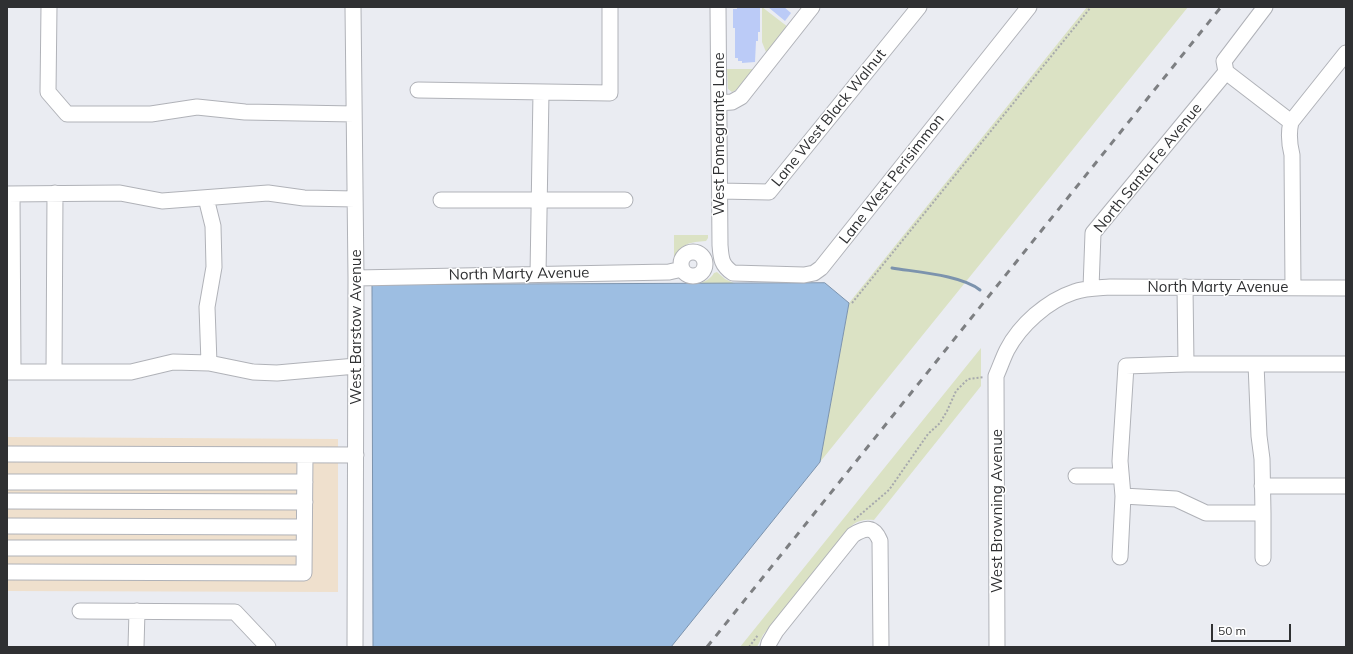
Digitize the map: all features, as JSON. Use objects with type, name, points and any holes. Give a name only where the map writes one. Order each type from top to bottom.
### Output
[{"type":"street","points":[[49,7],[48,92],[68,114],[151,114],[198,107],[245,112],[354,114]]},
{"type":"street","name":"West Barstow Avenue","points":[[354,7],[356,278],[355,647]]},
{"type":"street","points":[[418,90],[610,93],[610,7]]},
{"type":"street","name":"West Pomegrante Lane","points":[[718,7],[720,245],[722,262]]},
{"type":"street","points":[[719,103],[732,102],[741,97],[812,7]]},
{"type":"street","name":"Lane West Black Walnut","points":[[720,191],[769,192],[919,7]]},
{"type":"street","name":"North Santa Fe Avenue","points":[[1091,288],[1093,233],[1226,72],[1224,61],[1265,7]]},
{"type":"street","name":"Lane West Perisimmon","points":[[722,262],[728,270],[741,274],[804,275],[814,273],[821,268],[1023,9]]},
{"type":"street","points":[[1293,288],[1292,155],[1289,143],[1291,122],[1346,52]]},
{"type":"street","points":[[1226,72],[1291,122]]},
{"type":"street","points":[[538,274],[541,92]]},
{"type":"street","points":[[355,199],[304,198],[268,193],[162,201],[120,193],[9,194],[10,372],[131,372],[173,362],[210,363],[253,372],[278,373],[356,366]]},
{"type":"street","points":[[54,372],[55,194]]},
{"type":"street","points":[[206,198],[213,226],[214,267],[207,307],[210,363]]},
{"type":"street","points":[[441,200],[624,200]]},
{"type":"street","points":[[682,269],[681,263],[685,256],[692,252],[695,253],[706,248],[720,245]]},
{"type":"street","points":[[695,253],[699,254],[704,259],[704,271]]},
{"type":"street","name":"North Marty Avenue","points":[[356,278],[668,272],[682,269],[686,274],[697,276],[722,262]]},
{"type":"street","points":[[1185,287],[1186,364]]},
{"type":"street","points":[[996,376],[1008,349],[1021,330],[1036,314],[1053,302],[1073,292],[1091,288]]},
{"type":"street","name":"North Marty Avenue","points":[[1091,288],[1346,288]]},
{"type":"street","points":[[1120,557],[1123,496],[1120,461],[1126,366],[1186,364],[1346,364]]},
{"type":"street","points":[[1256,364],[1259,436],[1262,459],[1263,558]]},
{"type":"street","name":"West Browning Avenue","points":[[996,376],[997,647]]},
{"type":"street","points":[[7,454],[356,455]]},
{"type":"street","points":[[7,572],[304,573],[305,455]]},
{"type":"street","points":[[1076,476],[1121,476]]},
{"type":"street","points":[[7,482],[305,482]]},
{"type":"street","points":[[1262,486],[1346,486]]},
{"type":"street","points":[[1123,496],[1176,499],[1206,513],[1263,513]]},
{"type":"street","points":[[7,502],[305,502]]},
{"type":"street","points":[[7,526],[304,527]]},
{"type":"street","points":[[765,642],[776,631],[853,535],[862,530],[870,529],[877,533],[880,541],[881,647]]},
{"type":"street","points":[[7,548],[304,548]]},
{"type":"street","points":[[80,611],[235,612],[268,647]]},
{"type":"street","points":[[136,647],[137,611]]},
{"type":"path","points":[[852,303],[1091,7]]},
{"type":"path","points":[[853,521],[889,490],[928,434],[940,423],[956,391],[968,379],[996,376]]},
{"type":"path","points":[[749,647],[765,642]]},
{"type":"shaded area","points":[[7,437],[338,439],[338,592],[7,591]]},
{"type":"green space","points":[[762,7],[788,27],[766,52],[762,42]]},
{"type":"green space","points":[[1087,7],[1188,7],[820,462],[849,303]]},
{"type":"green space","points":[[727,69],[754,69],[736,90],[732,92],[728,89]]},
{"type":"green space","points":[[674,235],[708,235],[708,238],[706,241],[687,244],[674,261]]},
{"type":"green space","points":[[717,272],[725,279],[736,284],[699,284],[708,280],[714,273]]},
{"type":"green space","points":[[981,348],[981,386],[874,520],[860,521],[848,529],[763,635],[757,647],[740,647]]},
{"type":"water","points":[[825,283],[849,303],[820,462],[671,647],[373,647],[372,285]]},
{"type":"building","points":[[737,7],[760,7],[760,32],[758,32],[758,41],[756,41],[755,62],[742,63],[742,61],[738,61],[738,58],[735,58],[735,28],[733,28],[733,9],[737,9]]},
{"type":"building","points":[[768,7],[784,7],[791,13],[785,21]]},
{"type":"waterway","points":[[892,268],[951,278],[972,285],[980,290]]},
{"type":"railway","points":[[707,647],[1221,7]]}]
